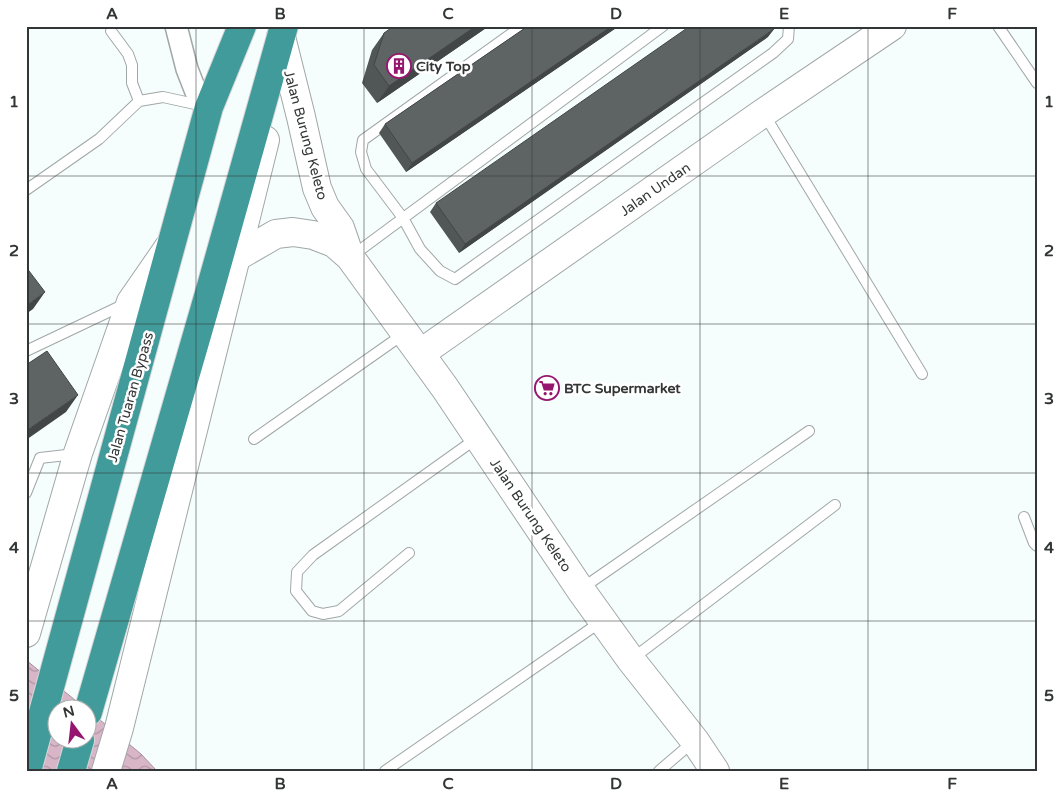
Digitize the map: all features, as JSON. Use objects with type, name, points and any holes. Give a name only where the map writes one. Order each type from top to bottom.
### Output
[{"type":"highway","name":"Jalan Tuaran Bypass","points":[[27,768],[210,107],[242,26]]},
{"type":"highway","points":[[91,700],[210,290],[282,32]]},
{"type":"highway","points":[[71,771],[77,750]]},
{"type":"street","points":[[176,26],[186,69],[196,92],[210,107]]},
{"type":"street","name":"Jalan Undan","points":[[413,343],[763,114],[892,26]]},
{"type":"street","points":[[106,771],[119,728],[264,146],[282,32]]},
{"type":"street","name":"Jalan Burung Keleto","points":[[282,32],[317,188],[325,207],[340,228],[350,257]]},
{"type":"street","name":"Jalan Burung Keleto","points":[[236,257],[276,234],[293,232],[313,235],[334,243],[350,257],[413,343],[580,589],[631,660],[695,741],[715,771]]},
{"type":"street","points":[[28,627],[78,453],[131,302],[173,242]]},
{"type":"lane","points":[[522,26],[363,140],[361,152],[366,169],[403,218],[420,249],[440,271],[455,279],[773,53],[788,39],[789,26]]},
{"type":"lane","points":[[350,257],[663,26]]},
{"type":"lane","points":[[998,26],[1037,83]]},
{"type":"lane","points":[[112,32],[128,54],[132,65],[132,83],[139,101]]},
{"type":"lane","points":[[26,190],[99,140],[139,101],[163,97],[210,107]]},
{"type":"lane","points":[[763,114],[922,374]]},
{"type":"lane","points":[[26,351],[120,305],[131,302]]},
{"type":"lane","points":[[254,439],[413,343]]},
{"type":"lane","points":[[580,589],[809,431]]},
{"type":"lane","points":[[409,553],[339,611],[323,614],[312,611],[296,591],[297,572],[313,555],[478,438]]},
{"type":"lane","points":[[26,493],[40,458],[78,453]]},
{"type":"lane","points":[[631,660],[835,505]]},
{"type":"lane","points":[[1024,517],[1034,543],[1037,546]]},
{"type":"lane","points":[[385,771],[603,621]]},
{"type":"lane","points":[[659,771],[695,741]]},
{"type":"water","points":[[26,660],[75,700],[48,700],[48,750],[98,750],[98,718],[141,754],[157,771],[34,771],[26,763]]},
{"type":"building","name":"City Top","points":[[394,26],[476,26],[389,86],[374,65],[384,33]]},
{"type":"building","points":[[528,26],[612,26],[412,163],[385,124]]},
{"type":"building","points":[[690,26],[774,26],[775,28],[465,244],[436,203]]},
{"type":"building","points":[[26,267],[45,292],[26,306]]},
{"type":"building","points":[[47,351],[78,395],[26,431],[26,365]]},
{"type":"place","name":"City Top","points":[[399,66]]},
{"type":"place","name":"BTC Supermarket","points":[[547,388]]}]
